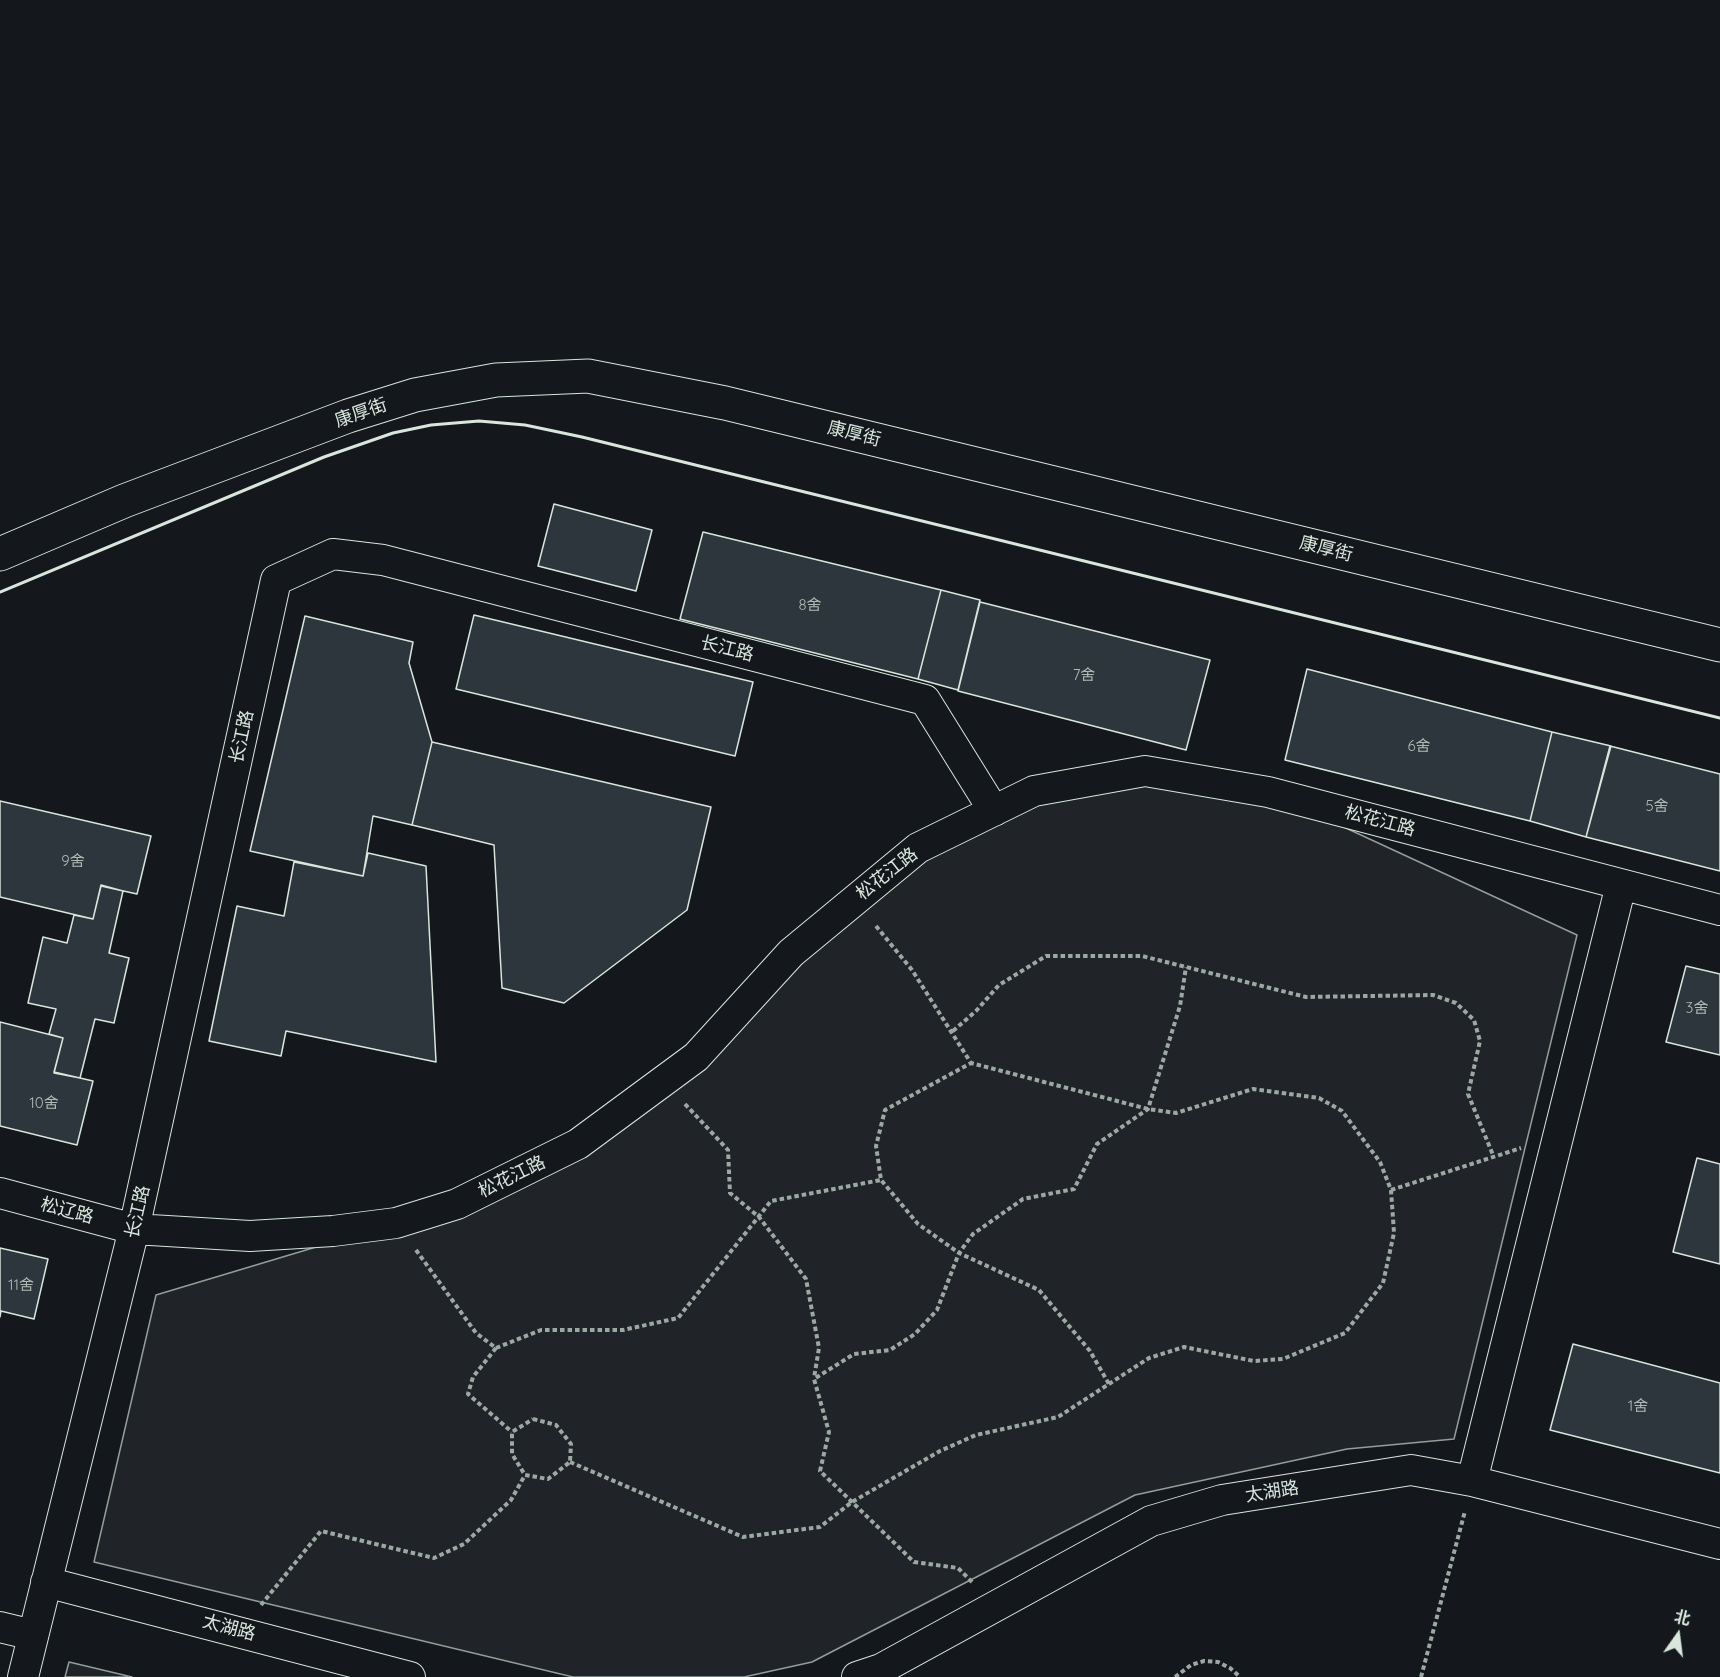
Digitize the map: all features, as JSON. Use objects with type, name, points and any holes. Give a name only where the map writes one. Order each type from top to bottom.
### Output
[{"type":"main road","name":"康厚街","points":[[0,554],[136,496],[348,416],[416,394],[496,380],[588,376],[725,403],[1720,645]]},
{"type":"street","name":"长江路","points":[[23,1677],[134,1229],[276,580],[333,554],[383,560],[925,700],[994,811]]},
{"type":"street","name":"松花江路","points":[[134,1229],[250,1236],[333,1231],[396,1223],[457,1204],[579,1144],[696,1057],[791,953],[918,848],[1034,791],[1145,771],[1268,792],[1720,910]]},
{"type":"street","points":[[1472,1481],[1621,885]]},
{"type":"street","name":"松辽路","points":[[0,1192],[134,1229]]},
{"type":"street","name":"太湖路","points":[[857,1677],[881,1669],[1152,1521],[1222,1500],[1411,1470],[1472,1481],[1720,1544]]},
{"type":"street","name":"太湖路","points":[[46,1582],[410,1677]]},
{"type":"street","points":[[0,1627],[33,1635]]},
{"type":"path","points":[[854,900],[912,970],[953,1031],[970,1062]]},
{"type":"path","points":[[953,1031],[976,1011],[999,985],[1046,956],[1142,956],[1306,997],[1433,995],[1456,1003],[1474,1020],[1480,1041],[1468,1094],[1493,1155]]},
{"type":"path","points":[[814,1379],[854,1354],[890,1350],[915,1334],[937,1310],[959,1253],[973,1234],[1023,1199],[1074,1189],[1097,1144],[1148,1109],[1180,1006],[1186,967]]},
{"type":"path","points":[[570,1462],[743,1537],[820,1527],[852,1502],[940,1451],[976,1435],[1058,1417],[1149,1359],[1184,1347],[1254,1361],[1283,1359],[1345,1333],[1383,1283],[1394,1233],[1391,1190],[1380,1162],[1342,1111],[1319,1098],[1253,1089],[1176,1113],[1148,1109],[970,1062],[885,1110],[876,1146],[881,1180],[918,1224],[959,1253],[1039,1290],[1090,1351],[1109,1384]]},
{"type":"path","points":[[663,1081],[728,1150],[729,1193],[759,1217],[806,1279],[819,1348],[814,1379],[829,1432],[820,1471],[914,1562],[958,1568],[996,1605]]},
{"type":"path","points":[[1391,1190],[1518,1147],[1553,1154]]},
{"type":"path","points":[[512,1432],[533,1419],[556,1425],[571,1443],[570,1462],[548,1479],[525,1475],[512,1454],[512,1432],[468,1394],[473,1377],[496,1348],[542,1330],[623,1330],[678,1318],[771,1201],[881,1180]]},
{"type":"path","points":[[396,1223],[476,1333],[496,1348]]},
{"type":"path","points":[[240,1631],[321,1531],[434,1558],[464,1544],[511,1500],[525,1475]]},
{"type":"path","points":[[1421,1677],[1472,1481]]},
{"type":"path","points":[[1175,1677],[1191,1665],[1204,1661],[1218,1662],[1230,1668],[1240,1677]]},
{"type":"shaded area","points":[[1145,771],[1268,792],[1577,935],[1454,1439],[1347,1449],[1135,1495],[812,1662],[744,1677],[573,1677],[94,1562],[156,1295],[396,1223],[578,1144],[854,900],[1034,791]]},
{"type":"shaded area","points":[[69,1662],[132,1677],[65,1677]]},
{"type":"building","points":[[554,504],[652,530],[636,591],[538,566]]},
{"type":"building","points":[[703,532],[941,590],[918,679],[680,619]]},
{"type":"building","points":[[941,590],[980,600],[958,690],[918,679]]},
{"type":"building","points":[[980,602],[1210,660],[1186,750],[958,691]]},
{"type":"building","points":[[474,615],[753,682],[735,756],[456,689]]},
{"type":"building","points":[[305,616],[413,642],[409,663],[432,742],[412,825],[373,816],[363,876],[250,851]]},
{"type":"building","points":[[1307,669],[1552,732],[1530,821],[1285,760]]},
{"type":"building","points":[[1552,732],[1611,746],[1586,837],[1530,821]]},
{"type":"building","points":[[432,742],[711,807],[687,910],[564,1003],[502,988],[494,845],[412,825]]},
{"type":"building","points":[[1610,746],[1720,774],[1720,871],[1586,837]]},
{"type":"building","points":[[0,801],[151,836],[137,894],[101,886],[93,919],[0,897]]},
{"type":"building","points":[[368,853],[426,866],[436,1062],[286,1031],[281,1056],[209,1041],[237,906],[284,916],[294,862],[363,876]]},
{"type":"building","points":[[101,885],[123,891],[109,953],[129,958],[114,1023],[95,1019],[80,1078],[54,1073],[63,1038],[49,1034],[56,1009],[28,1003],[43,937],[67,943],[74,915],[93,919]]},
{"type":"building","points":[[1686,966],[1720,974],[1720,1055],[1666,1042]]},
{"type":"building","points":[[0,1022],[63,1038],[54,1072],[93,1081],[77,1145],[0,1126]]},
{"type":"building","points":[[1697,1158],[1720,1164],[1720,1264],[1673,1252]]},
{"type":"building","points":[[0,1248],[48,1259],[34,1319],[1,1311],[0,1317]]},
{"type":"building","points":[[1573,1344],[1720,1383],[1720,1473],[1550,1430]]},
{"type":"wall","points":[[0,592],[324,457],[393,433],[431,425],[479,421],[525,425],[582,437],[1720,718]]}]
